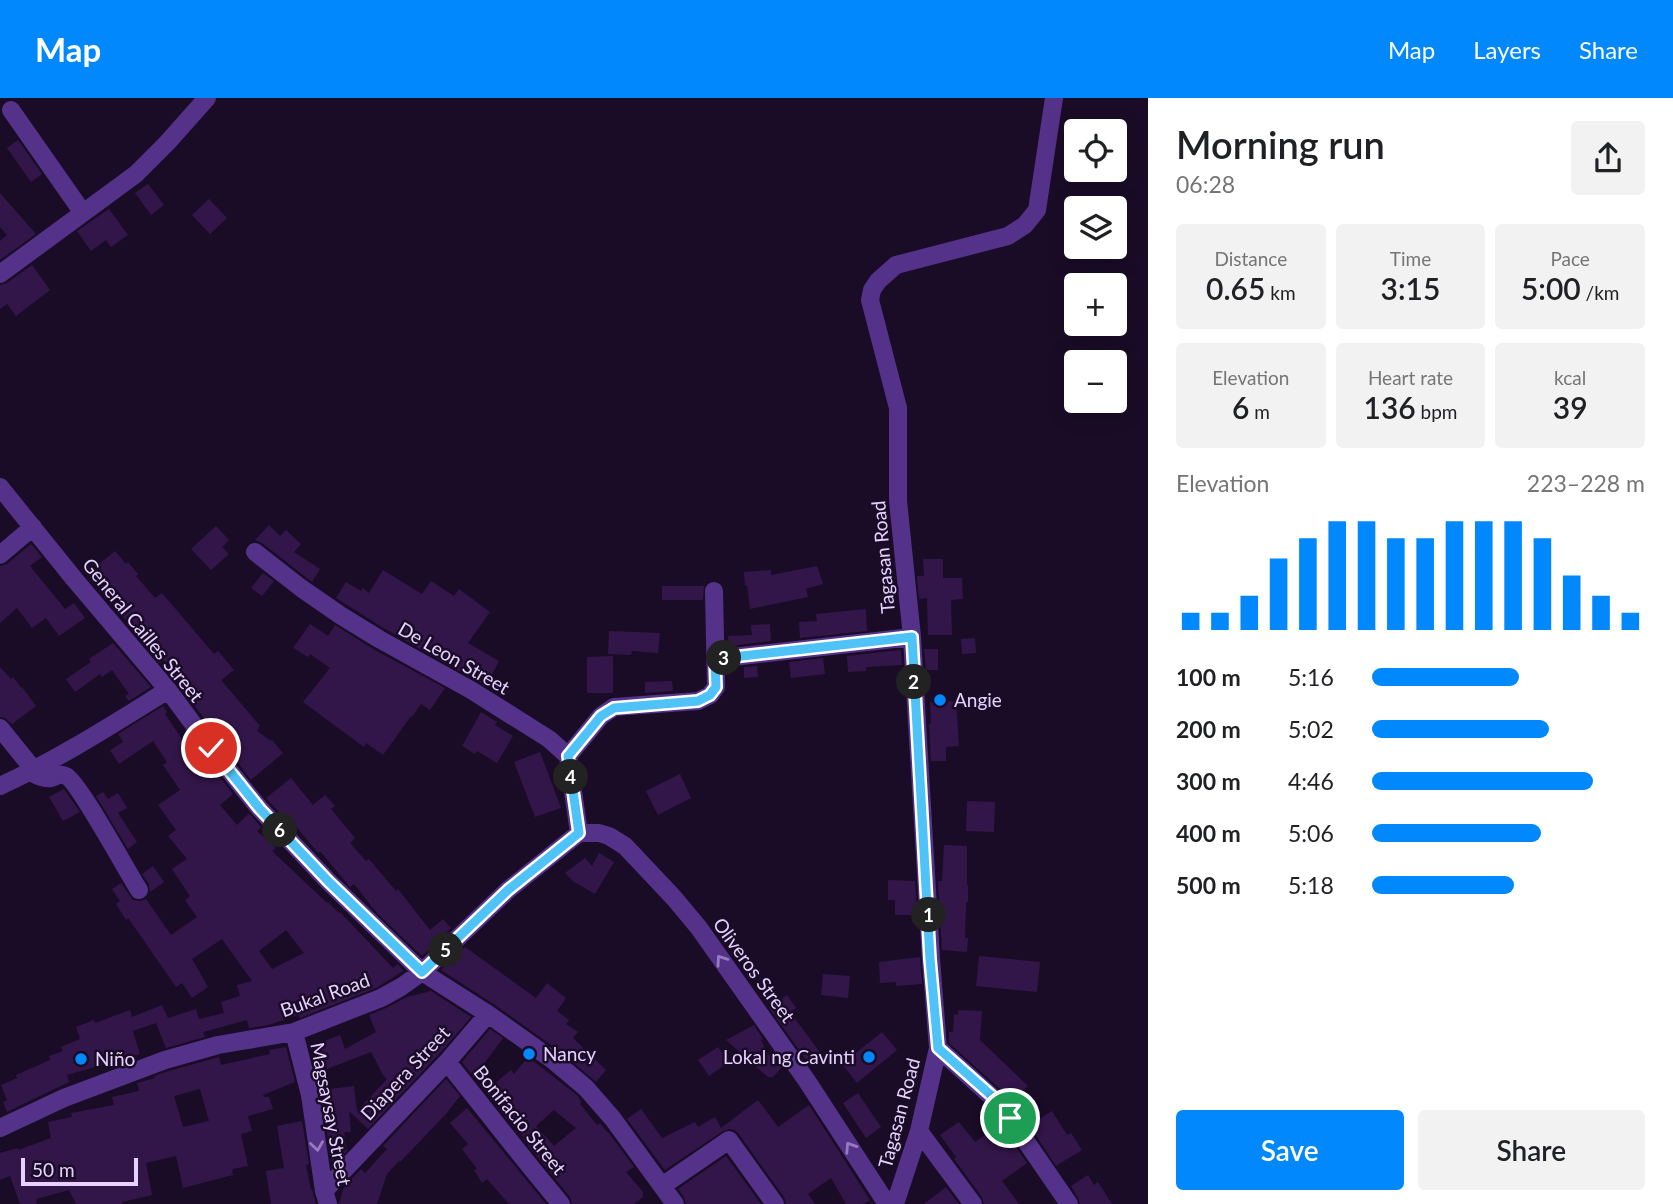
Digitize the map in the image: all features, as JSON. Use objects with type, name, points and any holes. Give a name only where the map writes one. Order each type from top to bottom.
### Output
[{"type":"street","points":[[0,274],[136,174],[206,98]]},
{"type":"street","name":"Tagasan Road","points":[[895,1204],[919,1132],[938,1048],[930,959],[912,637],[898,501],[898,408],[870,300],[878,281],[896,265],[1008,236],[1025,225],[1037,210],[1054,98]]},
{"type":"street","points":[[11,110],[83,213]]},
{"type":"street","name":"General Cailles Street","points":[[0,488],[168,690],[260,809],[328,881],[422,972],[488,1014],[554,1061],[586,1088],[613,1119],[675,1204]]},
{"type":"street","points":[[0,555],[33,527]]},
{"type":"street","name":"De Leon Street","points":[[255,552],[340,615],[471,690],[549,739],[568,756]]},
{"type":"street","points":[[579,833],[568,756],[601,716],[614,708],[698,701],[710,695],[716,687],[714,591]]},
{"type":"street","points":[[715,659],[912,637]]},
{"type":"street","points":[[0,786],[104,730],[168,690]]},
{"type":"street","points":[[0,728],[40,778],[61,774],[69,776],[139,890]]},
{"type":"street","name":"Bukal Road","points":[[0,1128],[64,1098],[165,1060],[218,1045],[294,1031],[380,998],[422,972],[508,890],[579,833]]},
{"type":"street","name":"Oliveros Street","points":[[579,833],[599,833],[616,839],[690,918],[807,1081],[887,1204]]},
{"type":"street","name":"Diapera Street","points":[[326,1198],[488,1014]]},
{"type":"street","name":"Magsaysay Street","points":[[294,1031],[310,1095],[326,1198]]},
{"type":"street","points":[[938,1048],[992,1096],[1069,1204]]},
{"type":"street","name":"Bonifacio Street","points":[[447,1062],[561,1204]]},
{"type":"street","points":[[919,1132],[973,1204]]},
{"type":"street","points":[[662,1186],[729,1140],[775,1204]]},
{"type":"building","points":[[18,140],[42,174],[31,182],[7,148]]},
{"type":"building","points":[[148,184],[164,205],[151,215],[135,193]]},
{"type":"building","points":[[0,193],[36,234],[0,260],[0,241],[7,235],[0,227]]},
{"type":"building","points":[[209,199],[227,218],[210,234],[192,215]]},
{"type":"building","points":[[109,209],[128,235],[111,247],[106,240],[91,251],[77,231]]},
{"type":"building","points":[[32,265],[50,290],[16,316],[7,304],[0,309],[0,285]]},
{"type":"building","points":[[269,525],[280,536],[286,530],[301,544],[294,552],[320,569],[312,582],[255,540]]},
{"type":"building","points":[[216,526],[229,540],[222,547],[229,554],[211,570],[191,549]]},
{"type":"building","points":[[31,544],[42,557],[30,566],[65,609],[74,603],[85,618],[59,636],[46,618],[32,628],[17,608],[0,623],[0,566],[7,564]]},
{"type":"building","points":[[115,551],[126,564],[128,562],[155,598],[162,593],[214,654],[218,651],[234,670],[221,680],[260,726],[257,731],[272,740],[283,753],[251,780],[178,684],[182,681],[164,660],[160,663],[88,573]]},
{"type":"building","points":[[923,559],[943,559],[943,578],[962,578],[963,599],[951,600],[952,635],[928,635],[927,598],[919,599],[917,576],[924,576]]},
{"type":"building","points":[[817,566],[823,584],[806,589],[808,597],[750,609],[744,572],[771,570],[771,575]]},
{"type":"building","points":[[383,570],[422,594],[431,581],[454,596],[459,589],[490,612],[468,643],[499,661],[486,686],[336,598],[346,582],[369,593]]},
{"type":"building","points":[[263,573],[274,581],[262,596],[251,588]]},
{"type":"building","points":[[662,586],[704,586],[703,600],[662,600]]},
{"type":"building","points":[[866,609],[867,631],[800,638],[799,622],[817,621],[816,614]]},
{"type":"building","points":[[310,624],[328,636],[335,625],[445,688],[430,710],[421,704],[383,755],[366,743],[364,747],[303,702],[330,668],[310,654],[308,657],[293,648]]},
{"type":"building","points":[[770,624],[771,641],[729,646],[728,636],[752,635],[751,625]]},
{"type":"building","points":[[609,631],[660,633],[658,653],[632,651],[631,655],[608,654]]},
{"type":"building","points":[[975,638],[976,653],[962,654],[961,639]]},
{"type":"building","points":[[113,643],[151,687],[129,701],[125,696],[129,694],[112,670],[102,677],[100,674],[75,692],[66,679]]},
{"type":"building","points":[[924,649],[938,649],[938,670],[926,670]]},
{"type":"building","points":[[901,650],[902,665],[866,667],[866,671],[848,672],[847,656]]},
{"type":"building","points":[[613,656],[613,693],[587,693],[587,657]]},
{"type":"building","points":[[823,658],[825,674],[791,678],[789,662]]},
{"type":"building","points":[[757,666],[758,677],[744,678],[744,667]]},
{"type":"building","points":[[0,667],[11,679],[13,677],[36,706],[12,724],[0,717]]},
{"type":"building","points":[[672,681],[673,691],[645,693],[645,682]]},
{"type":"building","points":[[956,701],[959,746],[946,747],[946,761],[931,761],[930,702]]},
{"type":"building","points":[[163,706],[167,712],[165,714],[188,748],[194,744],[233,794],[220,805],[237,825],[249,813],[261,827],[257,831],[276,848],[272,851],[340,912],[393,968],[398,964],[403,971],[376,988],[300,1018],[298,1015],[249,1028],[247,1020],[203,1032],[205,1037],[166,1048],[156,1023],[133,1031],[140,1054],[67,1075],[69,1082],[7,1112],[3,1102],[7,1100],[1,1085],[50,1060],[49,1056],[63,1051],[61,1047],[80,1039],[76,1027],[130,1010],[132,1017],[162,1005],[168,1018],[196,1009],[199,1019],[224,1013],[221,1002],[240,996],[237,985],[252,981],[222,939],[192,959],[208,987],[192,998],[182,983],[176,987],[116,904],[120,901],[112,889],[121,883],[133,900],[146,899],[171,935],[197,917],[185,900],[190,896],[172,869],[187,859],[168,836],[176,830],[158,805],[180,790],[163,765],[167,762],[153,741],[119,764],[110,750],[123,742],[118,734]],"holes":[[[286,930],[304,953],[272,969],[259,951]]]},
{"type":"building","points":[[481,712],[513,736],[497,763],[462,746]]},
{"type":"building","points":[[540,752],[561,808],[535,817],[514,762]]},
{"type":"building","points":[[680,774],[691,798],[658,815],[646,791]]},
{"type":"building","points":[[291,778],[313,805],[325,795],[335,806],[331,809],[355,838],[350,843],[366,861],[369,859],[396,891],[398,889],[430,930],[443,919],[451,928],[422,956],[377,913],[354,884],[350,887],[290,819],[287,821],[266,798]]},
{"type":"building","points":[[64,789],[80,812],[63,821],[49,797]]},
{"type":"building","points":[[103,792],[108,799],[118,793],[127,808],[118,813],[137,842],[128,849],[96,796]]},
{"type":"building","points":[[967,801],[995,802],[994,832],[966,831]]},
{"type":"building","points":[[944,845],[967,846],[967,952],[942,950],[938,881],[942,881]]},
{"type":"building","points":[[599,853],[614,862],[595,894],[574,882],[565,873],[585,858],[592,866]]},
{"type":"building","points":[[153,866],[164,882],[150,892],[149,884],[142,874]]},
{"type":"building","points":[[888,880],[915,881],[917,915],[895,915],[895,900],[888,900]]},
{"type":"building","points":[[465,947],[536,998],[547,983],[566,998],[557,1011],[569,1020],[566,1024],[578,1032],[573,1038],[606,1070],[596,1082],[561,1052],[441,970]]},
{"type":"building","points":[[979,956],[1040,962],[1037,992],[976,986]]},
{"type":"building","points":[[920,957],[922,984],[896,986],[896,982],[880,983],[879,962]]},
{"type":"building","points":[[823,974],[850,976],[848,998],[821,995]]},
{"type":"building","points":[[431,991],[471,1017],[368,1129],[349,1111],[351,1132],[344,1132],[347,1151],[338,1160],[331,1161],[321,1090],[354,1086],[357,1111],[387,1079],[371,1052],[327,1069],[317,1044],[340,1035],[345,1049],[376,1032],[369,1015],[407,997]]},
{"type":"building","points":[[787,995],[796,1008],[790,1012],[822,1055],[809,1064],[769,1008]]},
{"type":"building","points":[[958,1010],[982,1011],[980,1040],[1028,1086],[1011,1102],[949,1043],[949,1032],[953,1032],[954,1014],[958,1015]]},
{"type":"building","points":[[754,1025],[768,1054],[783,1066],[773,1077],[768,1077],[748,1060],[745,1053],[742,1054],[726,1040]]},
{"type":"building","points":[[490,1029],[503,1038],[474,1077],[462,1062]]},
{"type":"building","name":"Lokal ng Cavinti","points":[[882,1032],[897,1050],[857,1083],[842,1064]]},
{"type":"building","points":[[286,1047],[295,1082],[263,1095],[269,1097],[273,1109],[248,1116],[252,1131],[241,1134],[248,1166],[232,1169],[233,1175],[183,1188],[176,1156],[146,1163],[152,1195],[122,1204],[76,1204],[69,1190],[36,1199],[37,1204],[20,1204],[10,1176],[0,1180],[0,1153],[18,1150],[51,1138],[48,1122],[72,1117],[71,1113],[114,1105],[112,1097],[139,1091],[137,1083],[169,1071],[219,1057],[221,1065],[270,1054],[269,1050]],"holes":[[[200,1089],[209,1121],[183,1127],[174,1096]]]},
{"type":"building","points":[[718,1047],[729,1062],[709,1076],[698,1060]]},
{"type":"building","points":[[528,1057],[578,1096],[580,1104],[597,1125],[600,1123],[608,1132],[634,1167],[626,1172],[643,1192],[643,1197],[634,1204],[572,1204],[570,1197],[486,1091],[511,1070],[514,1074]],"holes":[[[554,1110],[576,1128],[554,1146],[536,1126]]]},
{"type":"building","points":[[446,1079],[460,1096],[387,1174],[377,1204],[339,1204],[344,1187],[361,1169],[365,1173],[387,1149],[383,1146]]},
{"type":"building","points":[[858,1093],[881,1127],[866,1138],[843,1103]]},
{"type":"building","points":[[758,1100],[778,1127],[809,1105],[870,1200],[863,1204],[846,1204],[831,1178],[808,1194],[815,1204],[786,1204],[784,1197],[738,1133],[729,1129],[665,1170],[627,1119],[641,1109],[662,1138],[695,1122],[698,1127],[715,1117],[721,1128]]},
{"type":"building","points":[[467,1108],[546,1204],[509,1204],[487,1179],[482,1183],[474,1170],[477,1169],[462,1149],[468,1144],[450,1123]]},
{"type":"building","points":[[1052,1111],[1067,1135],[1071,1133],[1082,1150],[1056,1166],[1029,1125]]},
{"type":"building","points":[[302,1121],[309,1164],[306,1165],[316,1204],[271,1204],[266,1171],[284,1168],[277,1126]]},
{"type":"building","points":[[959,1122],[975,1142],[1001,1125],[1027,1163],[1002,1181],[1019,1204],[984,1204],[940,1135]]},
{"type":"building","points":[[726,1156],[761,1204],[686,1204],[678,1189]]},
{"type":"building","points":[[1088,1175],[1094,1185],[1098,1182],[1112,1204],[1080,1204],[1071,1186]]},
{"type":"building","points":[[946,1187],[959,1204],[924,1204]]},
{"type":"place","name":"Angie","points":[[940,700]]},
{"type":"place","name":"Nancy","points":[[529,1054]]},
{"type":"place","name":"Lokal ng Cavinti","points":[[869,1057]]},
{"type":"place","name":"Niño","points":[[81,1059]]},
{"type":"route","points":[[211,748],[260,809],[328,881],[422,972],[508,890],[579,833],[568,756],[601,716],[614,708],[698,701],[710,695],[716,687],[715,659],[912,637],[930,959],[938,1048],[992,1096],[1010,1118]]}]
